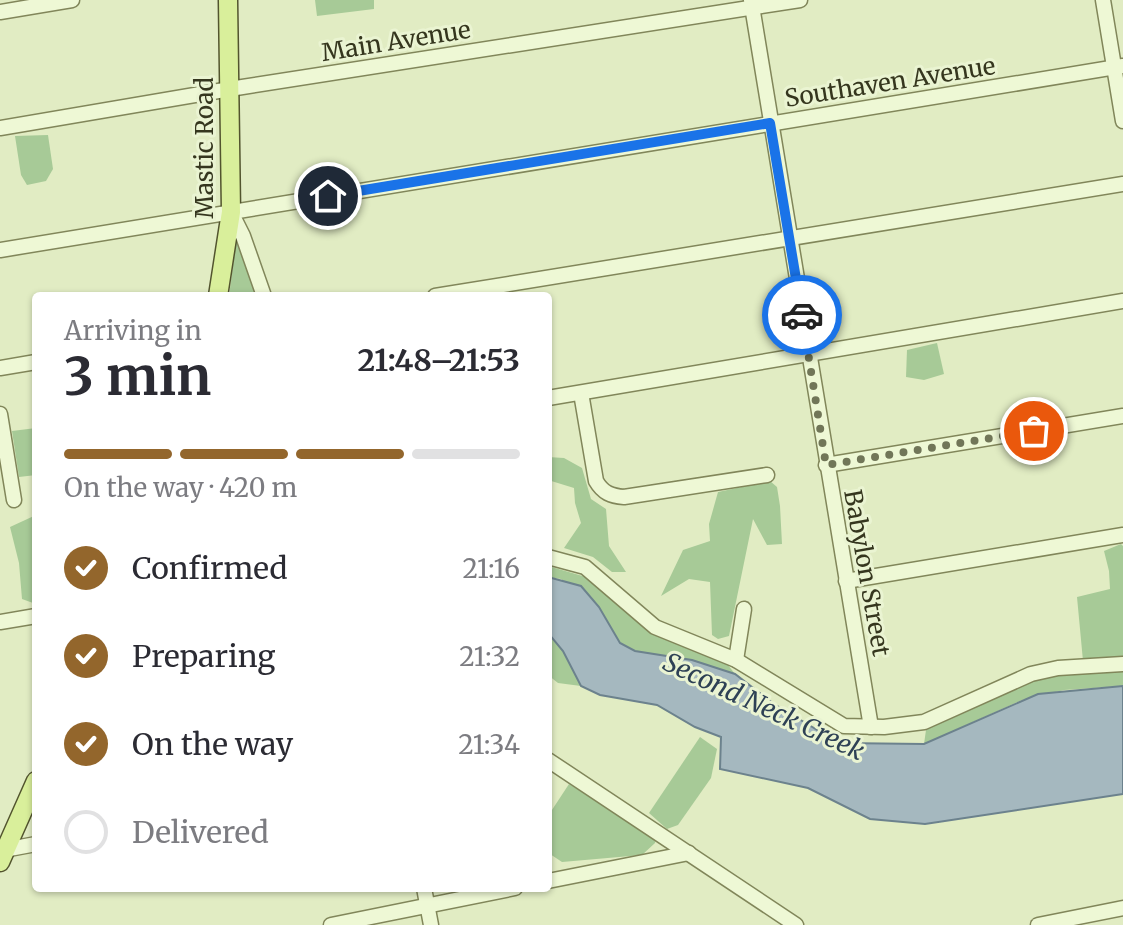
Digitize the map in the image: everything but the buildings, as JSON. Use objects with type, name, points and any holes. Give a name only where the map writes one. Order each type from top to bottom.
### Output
[{"type":"main road","name":"Mastic Road","points":[[219,292],[231,212],[228,0]]},
{"type":"main road","points":[[2,856],[32,790]]},
{"type":"street","points":[[0,12],[72,0]]},
{"type":"street","name":"Main Avenue","points":[[0,128],[751,4],[800,0]]},
{"type":"street","points":[[1103,0],[1119,67],[1123,121]]},
{"type":"street","name":"Babylon Street","points":[[751,4],[871,727]]},
{"type":"street","name":"Southaven Avenue","points":[[0,250],[1119,67]]},
{"type":"street","points":[[459,292],[1123,184]]},
{"type":"street","points":[[231,212],[263,292]]},
{"type":"street","points":[[552,397],[1123,301]]},
{"type":"street","points":[[0,368],[32,363]]},
{"type":"street","points":[[581,393],[596,481],[602,490],[612,496],[624,497],[767,475]]},
{"type":"street","points":[[0,414],[14,500]]},
{"type":"street","points":[[826,465],[1123,416]]},
{"type":"street","points":[[846,581],[1123,535]]},
{"type":"street","points":[[552,558],[574,562],[597,575],[655,627],[736,660],[844,726],[924,722],[1031,674],[1058,668],[1123,664]]},
{"type":"street","points":[[736,660],[744,609]]},
{"type":"street","points":[[0,622],[32,617]]},
{"type":"street","points":[[552,763],[796,925]]},
{"type":"street","points":[[2,856],[32,845]]},
{"type":"street","points":[[552,880],[689,853]]},
{"type":"street","points":[[425,892],[431,925]]},
{"type":"street","points":[[331,925],[494,892]]},
{"type":"street","points":[[1038,925],[1123,908]]},
{"type":"green space","points":[[315,0],[374,0],[374,9],[317,16]]},
{"type":"green space","points":[[48,135],[53,169],[46,181],[27,185],[21,175],[15,136]]},
{"type":"green space","points":[[243,241],[259,292],[230,292],[236,242]]},
{"type":"green space","points":[[937,343],[944,374],[924,380],[906,377],[907,350]]},
{"type":"green space","points":[[32,428],[32,475],[19,477],[12,431]]},
{"type":"green space","points":[[552,457],[564,458],[582,468],[591,499],[606,509],[609,546],[626,572],[612,572],[593,557],[564,548],[581,523],[574,488],[552,481]]},
{"type":"green space","points":[[770,481],[777,487],[782,544],[767,545],[753,519],[729,636],[718,639],[712,635],[710,582],[689,579],[661,596],[683,550],[710,541],[709,524],[718,492]]},
{"type":"green space","points":[[32,517],[32,603],[22,599],[19,563],[10,527]]},
{"type":"green space","points":[[1121,544],[1123,658],[1083,661],[1077,597],[1110,589],[1104,551]]},
{"type":"green space","points":[[552,567],[586,577],[650,631],[728,665],[735,674],[692,660],[635,651],[620,643],[599,607],[561,579],[552,578]]},
{"type":"green space","points":[[552,639],[563,651],[581,686],[558,683],[552,678]]},
{"type":"green space","points":[[1123,671],[1123,686],[1064,690],[1022,700],[924,744],[926,730],[1015,686],[1057,675]]},
{"type":"green space","points":[[700,737],[717,749],[711,778],[678,825],[667,829],[649,813]]},
{"type":"green space","points":[[569,784],[656,837],[655,843],[642,855],[562,862],[552,855],[552,810]]},
{"type":"water","name":"Second Neck Creek","points":[[552,578],[581,586],[599,607],[620,643],[635,651],[692,660],[735,674],[774,704],[839,743],[924,744],[1038,694],[1123,686],[1123,794],[925,824],[870,819],[808,788],[720,769],[721,737],[695,727],[657,705],[600,695],[581,686],[563,651],[552,638]]},
{"type":"way so far","points":[[802,315],[826,465],[1034,431]]},
{"type":"route","points":[[328,196],[770,123],[802,315]]}]
